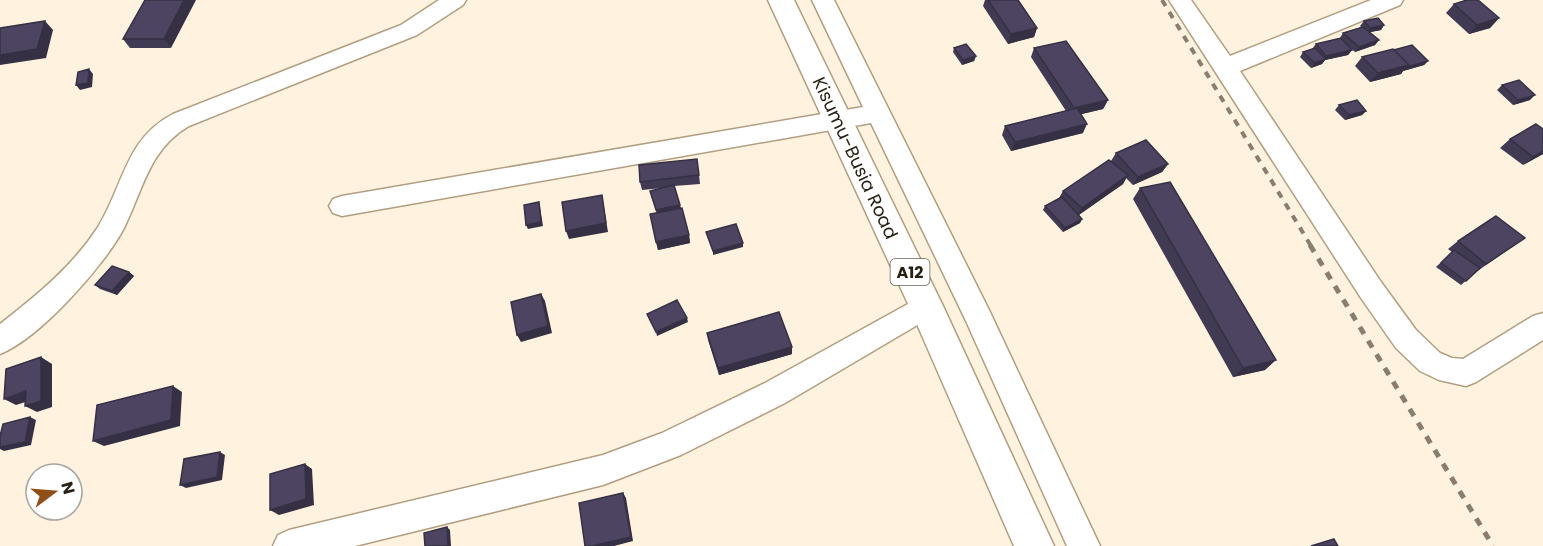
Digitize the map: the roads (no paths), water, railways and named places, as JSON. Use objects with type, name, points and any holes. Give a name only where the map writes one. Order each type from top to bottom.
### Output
[{"type":"highway","name":"Kisumu-Busia Road","points":[[781,0],[926,306],[1034,546]]},
{"type":"street","points":[[0,341],[46,305],[87,260],[108,232],[137,168],[162,132],[181,120],[409,30],[455,0]]},
{"type":"street","points":[[823,0],[979,319],[1084,546]]},
{"type":"street","points":[[1180,0],[1371,290],[1406,339],[1430,362],[1449,371],[1466,373],[1543,325]]},
{"type":"street","points":[[1226,67],[1392,0]]},
{"type":"street","points":[[342,206],[880,113]]},
{"type":"street","points":[[289,546],[603,470],[637,458],[670,445],[775,393],[926,306]]},
{"type":"railway","points":[[1162,0],[1311,246]]},
{"type":"railway","points":[[1310,245],[1493,546]]}]
